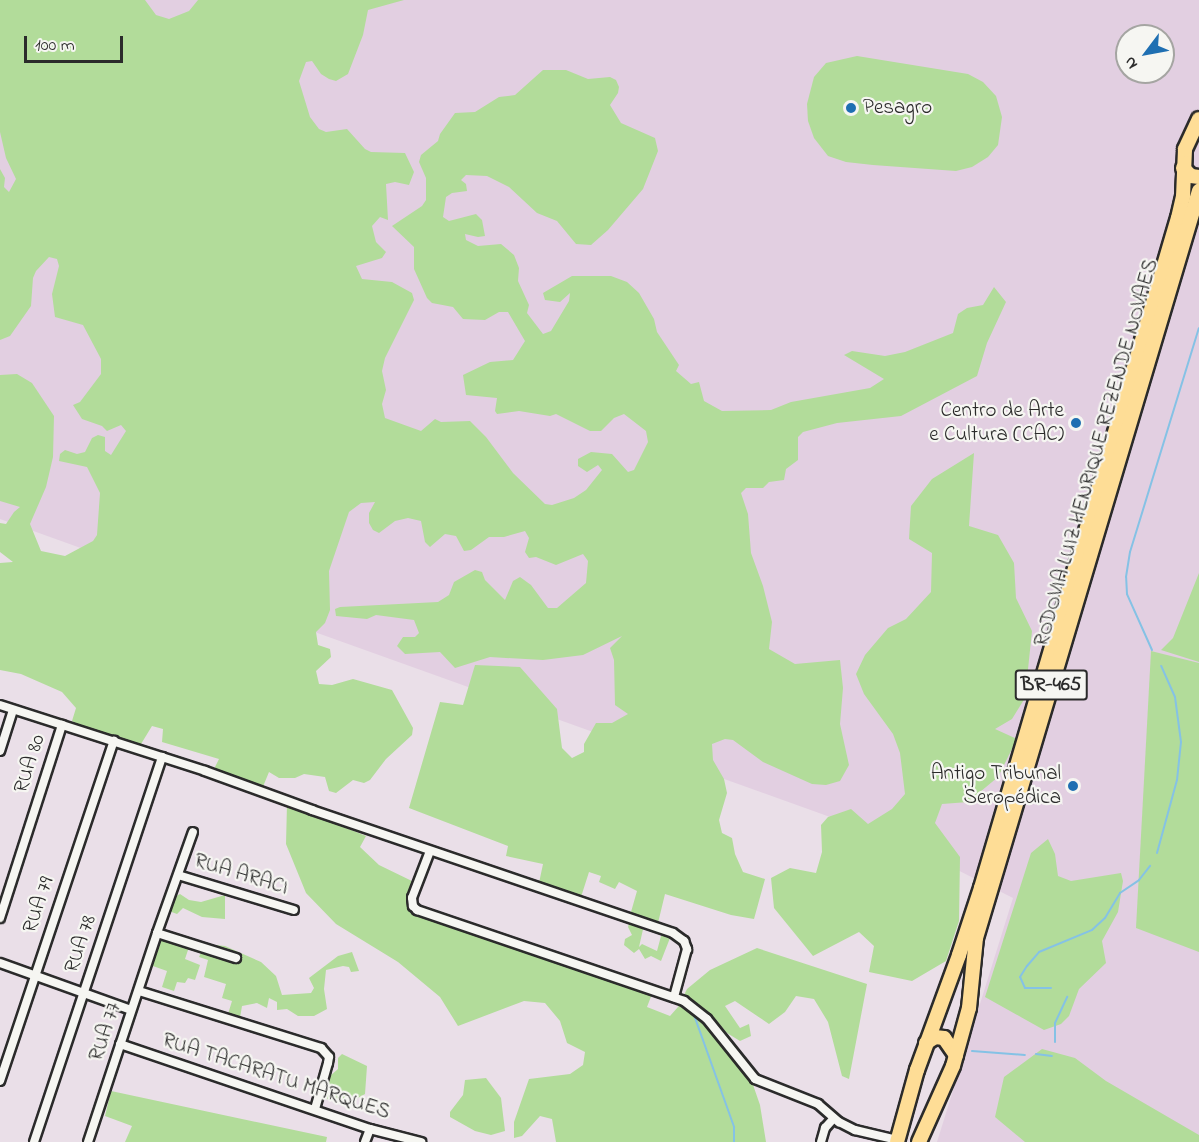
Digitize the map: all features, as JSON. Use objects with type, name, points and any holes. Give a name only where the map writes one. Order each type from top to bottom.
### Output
[{"type":"highway","name":"RODOVIA LUIZ HENRIQUE REZENDE NOVAES","points":[[897,1141],[926,1043],[960,955],[981,888],[1178,218],[1183,197],[1185,149],[1197,122]]},
{"type":"highway","points":[[1184,168],[1191,176],[1199,177]]},
{"type":"highway","name":"RODOVIA LUIZ HENRIQUE REZENDE NOVAES","points":[[919,1142],[944,1091],[956,1055],[969,1008],[976,938],[1199,191]]},
{"type":"highway","points":[[926,1043],[935,1037],[944,1038],[956,1055]]},
{"type":"street","points":[[0,705],[162,757],[677,935],[684,940],[687,949],[674,997]]},
{"type":"street","points":[[0,751],[13,710]]},
{"type":"street","name":"RUA 80","points":[[0,918],[62,725]]},
{"type":"street","name":"RUA 79","points":[[0,1081],[114,741]]},
{"type":"street","name":"RUA 78","points":[[34,1142],[162,757]]},
{"type":"street","name":"RUA 77","points":[[88,1142],[193,832]]},
{"type":"street","points":[[430,851],[412,898],[413,906],[417,910],[674,997],[697,1009],[755,1079],[818,1104],[834,1118],[855,1130],[897,1141]]},
{"type":"street","name":"RUA ARACI","points":[[178,875],[294,910]]},
{"type":"street","points":[[157,933],[236,958]]},
{"type":"street","points":[[0,963],[131,1010]]},
{"type":"street","points":[[139,991],[321,1048],[328,1057],[328,1063],[315,1109]]},
{"type":"street","name":"RUA TACARATU MARQUES","points":[[120,1044],[370,1129],[421,1142]]},
{"type":"street","points":[[821,1142],[825,1128],[834,1118]]},
{"type":"street","points":[[365,1142],[370,1129]]},
{"type":"shaded area","points":[[0,0],[1199,0],[1199,1142],[937,1142],[1013,898],[908,845],[0,519]]},
{"type":"green space","points":[[0,0],[145,0],[156,15],[169,19],[189,11],[198,0],[404,0],[368,10],[363,35],[348,74],[336,81],[329,79],[321,74],[312,61],[306,62],[299,81],[310,117],[319,129],[326,132],[347,129],[365,149],[371,152],[405,153],[414,172],[409,185],[395,182],[386,184],[388,220],[380,217],[372,226],[376,242],[386,252],[382,258],[356,266],[362,279],[392,282],[412,293],[414,300],[385,358],[382,371],[386,390],[382,404],[385,418],[421,431],[435,419],[441,422],[470,421],[486,437],[513,473],[545,504],[552,505],[574,498],[586,490],[602,470],[598,465],[587,472],[578,466],[578,459],[591,452],[612,454],[628,472],[634,470],[648,442],[646,431],[624,414],[614,418],[601,431],[590,431],[556,414],[550,416],[519,411],[497,414],[495,411],[497,398],[466,395],[463,375],[490,362],[513,360],[525,341],[508,312],[499,312],[485,320],[463,319],[453,307],[432,303],[427,298],[414,269],[414,247],[392,226],[422,206],[426,200],[426,178],[419,162],[421,155],[438,141],[440,134],[455,113],[475,112],[499,97],[515,95],[543,70],[566,70],[588,79],[610,77],[616,80],[619,87],[618,93],[610,105],[621,123],[655,138],[658,151],[643,189],[608,230],[591,245],[576,244],[557,221],[537,213],[509,187],[487,176],[466,175],[461,180],[466,184],[467,191],[452,193],[446,197],[443,217],[449,221],[476,214],[482,220],[485,236],[465,234],[466,240],[478,246],[501,244],[514,255],[519,268],[518,281],[529,305],[527,313],[543,334],[551,331],[569,301],[570,293],[560,302],[545,300],[543,293],[572,276],[611,276],[627,282],[639,293],[654,319],[657,332],[679,365],[676,371],[691,384],[699,382],[704,401],[722,411],[771,410],[791,402],[870,388],[884,379],[844,355],[852,351],[885,356],[905,352],[953,333],[958,314],[967,308],[983,305],[994,287],[1006,302],[987,343],[977,376],[901,416],[837,423],[803,432],[798,437],[798,460],[786,469],[784,480],[769,482],[763,488],[746,488],[741,493],[748,514],[751,553],[763,586],[772,622],[769,649],[795,664],[840,660],[843,688],[840,724],[849,765],[840,781],[826,785],[812,784],[763,762],[733,740],[725,739],[712,744],[713,760],[724,779],[727,793],[719,820],[722,833],[732,838],[735,854],[743,872],[765,879],[754,919],[731,915],[665,894],[658,923],[631,912],[637,891],[619,882],[615,889],[599,882],[601,876],[589,872],[581,897],[558,891],[539,883],[543,864],[506,856],[508,846],[409,808],[440,702],[463,705],[475,665],[520,667],[557,709],[562,748],[572,758],[584,752],[584,744],[596,723],[612,723],[628,714],[615,705],[614,660],[610,648],[622,636],[583,655],[543,660],[490,657],[455,668],[440,652],[405,654],[397,646],[403,637],[415,637],[419,633],[414,620],[376,615],[367,619],[336,616],[335,609],[340,607],[438,602],[449,595],[454,582],[475,570],[482,572],[485,580],[505,600],[513,581],[520,577],[531,585],[548,608],[557,608],[586,583],[588,561],[583,554],[556,565],[536,557],[529,558],[525,552],[529,538],[525,531],[504,537],[489,537],[471,550],[464,551],[456,536],[445,534],[430,547],[425,542],[421,521],[408,518],[395,521],[379,533],[373,530],[369,523],[369,513],[375,502],[361,503],[349,512],[329,571],[330,610],[325,623],[316,632],[318,645],[330,649],[331,657],[316,671],[319,684],[332,685],[353,679],[392,690],[413,728],[412,735],[386,759],[370,780],[364,783],[353,780],[336,793],[329,791],[325,777],[304,774],[295,778],[279,778],[269,772],[262,789],[217,772],[215,767],[219,759],[162,742],[163,729],[152,726],[141,744],[81,726],[72,721],[76,708],[62,692],[21,674],[0,670],[0,563],[13,562],[0,552],[0,523],[6,524],[20,507],[0,501],[0,375],[17,374],[32,383],[54,416],[53,457],[46,487],[30,524],[41,551],[65,556],[93,541],[97,535],[100,493],[87,467],[59,461],[60,454],[65,450],[77,454],[85,452],[92,438],[98,435],[105,437],[105,451],[111,455],[126,431],[121,425],[107,431],[102,426],[82,419],[73,405],[80,402],[101,374],[101,359],[83,325],[55,317],[52,294],[59,266],[57,259],[49,257],[36,271],[33,278],[31,306],[10,336],[0,340],[0,169],[5,178],[4,187],[9,192],[16,179],[6,158],[0,132]]},
{"type":"green space","points":[[857,56],[968,74],[983,82],[996,96],[1002,117],[998,145],[988,157],[972,167],[956,171],[846,162],[828,156],[814,138],[808,121],[807,104],[814,77],[826,63]]},
{"type":"green space","points":[[974,453],[969,526],[998,535],[1014,563],[1016,598],[1032,631],[1025,698],[1012,719],[995,729],[1017,739],[998,777],[968,802],[942,804],[935,823],[960,857],[959,921],[946,961],[912,981],[869,972],[874,946],[859,932],[813,956],[774,908],[771,878],[790,868],[816,873],[822,852],[821,825],[828,817],[851,809],[868,824],[892,809],[905,794],[900,753],[893,734],[864,694],[856,674],[865,655],[888,628],[906,619],[931,592],[932,553],[909,539],[911,506],[932,479]]},
{"type":"green space","points":[[1199,573],[1199,662],[1161,650],[1173,638]]},
{"type":"green space","points":[[1151,651],[1199,663],[1199,952],[1136,928]]},
{"type":"green space","points":[[287,804],[366,836],[360,847],[379,865],[414,882],[411,910],[652,994],[647,1007],[670,1016],[678,1007],[687,989],[710,970],[757,948],[867,984],[849,1079],[842,1076],[828,1022],[814,999],[796,996],[785,1012],[769,1024],[735,1001],[725,1006],[740,1028],[749,1024],[751,1036],[740,1041],[727,1033],[714,1018],[707,1021],[751,1079],[760,1105],[766,1142],[556,1142],[552,1119],[540,1116],[522,1136],[514,1138],[514,1122],[529,1079],[570,1074],[583,1065],[585,1052],[567,1043],[560,1021],[545,1003],[524,1001],[458,1026],[440,997],[398,962],[336,924],[306,893],[286,844]]},
{"type":"green space","points":[[1048,839],[1055,854],[1058,876],[1071,881],[1121,873],[1123,881],[1118,912],[1102,941],[1106,963],[1079,989],[1069,1016],[1061,1024],[1044,1030],[985,997],[1031,853]]},
{"type":"green space","points":[[180,894],[189,900],[201,902],[225,895],[225,919],[202,917],[183,908],[177,914],[169,911],[171,899]]},
{"type":"green space","points":[[630,920],[644,925],[639,947],[642,944],[657,951],[661,936],[667,935],[670,938],[661,961],[651,956],[645,959],[639,949],[634,953],[624,945],[625,939],[632,935],[628,927]]},
{"type":"green space","points":[[161,933],[190,944],[185,959],[200,965],[195,980],[188,978],[185,983],[177,982],[174,991],[162,987],[167,971],[150,965]]},
{"type":"green space","points":[[205,944],[225,946],[261,962],[276,976],[282,995],[311,993],[314,988],[309,978],[338,956],[352,952],[359,971],[351,972],[349,967],[343,966],[326,970],[324,989],[327,1009],[314,1016],[298,1016],[287,1009],[277,1010],[277,1002],[269,998],[267,1008],[257,1003],[242,1006],[240,1018],[228,1014],[232,1001],[222,998],[226,984],[204,977],[208,960],[199,957]]},
{"type":"green space","points":[[1042,1049],[1075,1058],[1106,1081],[1199,1135],[1199,1142],[1025,1142],[995,1117],[1004,1077]]},
{"type":"green space","points":[[342,1054],[367,1066],[365,1094],[349,1103],[327,1099],[324,1094],[330,1076],[338,1069],[338,1058]]},
{"type":"green space","points":[[486,1078],[501,1098],[505,1131],[491,1135],[475,1131],[450,1117],[450,1112],[463,1095],[465,1080]]},
{"type":"green space","points":[[111,1091],[327,1137],[326,1142],[125,1142],[132,1126],[105,1116]]},
{"type":"waterway","points":[[1152,650],[1127,594],[1126,577],[1130,552],[1199,328]]},
{"type":"waterway","points":[[1157,853],[1177,780],[1181,742],[1175,697],[1161,666]]},
{"type":"waterway","points":[[1051,988],[1025,988],[1020,977],[1039,952],[1092,930],[1105,918],[1120,893],[1139,880],[1150,866]]},
{"type":"waterway","points":[[1055,1042],[1055,1023],[1067,997]]},
{"type":"waterway","points":[[694,1015],[734,1127],[734,1142]]},
{"type":"waterway","points":[[972,1051],[1025,1055]]},
{"type":"waterway","points":[[1036,1054],[1052,1056]]},
{"type":"place","name":"Pesagro","points":[[851,108]]},
{"type":"place","name":"Centro de Arte e Cultura (CAC)","points":[[1076,423]]},
{"type":"place","name":"Antigo Tribunal Seropédica","points":[[1073,786]]}]
